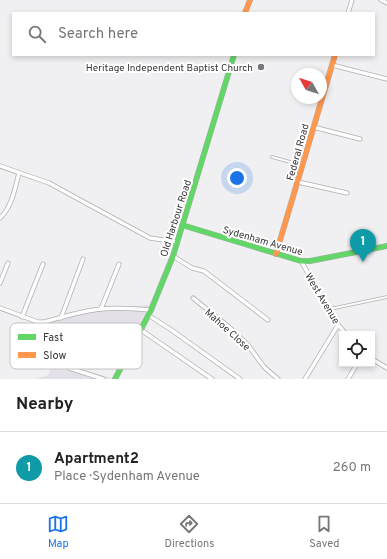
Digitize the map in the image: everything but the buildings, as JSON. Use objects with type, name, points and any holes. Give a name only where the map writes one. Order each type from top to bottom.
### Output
[{"type":"street","points":[[245,12],[250,0]]},
{"type":"street","points":[[348,12],[352,0]]},
{"type":"street","points":[[381,0],[387,3]]},
{"type":"street","name":"Old Harbour Road","points":[[142,328],[150,313],[173,256],[234,56]]},
{"type":"street","name":"Federal Road","points":[[276,254],[335,56]]},
{"type":"street","points":[[332,65],[387,79]]},
{"type":"street","points":[[313,127],[360,139]]},
{"type":"street","points":[[0,166],[49,183],[150,238],[177,242]]},
{"type":"street","points":[[0,218],[10,203],[19,173]]},
{"type":"street","points":[[298,182],[348,193]]},
{"type":"street","name":"Sydenham Avenue","points":[[182,225],[301,261],[310,261],[387,246]]},
{"type":"street","points":[[173,256],[192,268],[204,271],[268,320]]},
{"type":"street","points":[[61,318],[83,259]]},
{"type":"street","name":"West Avenue","points":[[301,261],[338,325],[343,331]]},
{"type":"street","points":[[0,283],[8,263]]},
{"type":"street","points":[[22,317],[43,264]]},
{"type":"street","points":[[101,309],[119,264]]},
{"type":"street","name":"Mahoe Close","points":[[193,298],[229,327],[248,345],[264,368],[278,379]]},
{"type":"street","points":[[0,308],[38,322],[61,318],[80,312],[101,309],[125,308],[150,313],[240,379]]},
{"type":"street","points":[[305,379],[338,325]]},
{"type":"street","points":[[142,331],[212,379]]},
{"type":"street","points":[[375,361],[387,368]]},
{"type":"street","points":[[348,379],[355,367]]},
{"type":"street","points":[[72,369],[103,379]]},
{"type":"street","name":"Old Harbour Road","points":[[115,379],[120,369]]},
{"type":"lane","points":[[272,157],[302,165]]},
{"type":"lane","points":[[329,309],[387,297]]},
{"type":"shaded area","points":[[149,305],[140,323],[41,323],[42,321],[83,310]]},
{"type":"shaded area","points":[[51,369],[80,369],[112,379],[36,379],[48,375]]},
{"type":"traffic: fast","points":[[142,327],[151,310],[173,256],[234,56]]},
{"type":"traffic: fast","points":[[182,225],[301,261],[310,261],[387,246]]},
{"type":"traffic: fast","points":[[115,379],[120,369]]},
{"type":"traffic: slow","points":[[245,12],[250,0]]},
{"type":"traffic: slow","points":[[276,254],[335,56]]},
{"type":"place","name":"Heritage Independent Baptist Church","points":[[261,67]]},
{"type":"place","name":"Apartment2","points":[[363,262]]}]
